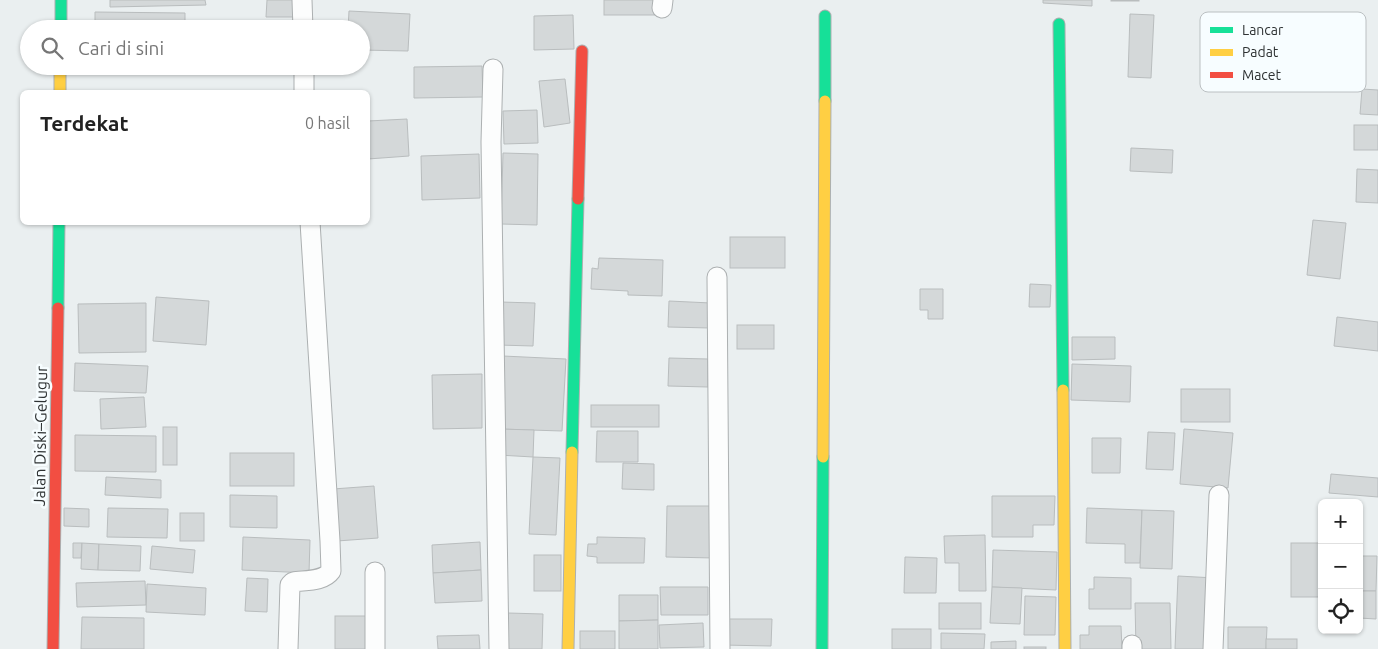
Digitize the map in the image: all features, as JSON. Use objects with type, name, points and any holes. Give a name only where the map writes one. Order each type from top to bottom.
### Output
[{"type":"street","points":[[61,0],[61,20]]},
{"type":"street","points":[[302,0],[303,20]]},
{"type":"street","points":[[822,649],[825,16]]},
{"type":"street","points":[[1059,24],[1065,649]]},
{"type":"street","points":[[568,649],[582,51]]},
{"type":"street","points":[[493,70],[491,142],[498,649]]},
{"type":"street","points":[[60,75],[60,90]]},
{"type":"street","points":[[304,75],[304,90]]},
{"type":"street","name":"Jalan Diski–Gelugur","points":[[53,649],[59,225]]},
{"type":"street","points":[[288,649],[290,585],[293,582],[323,578],[330,571],[330,534],[310,225]]},
{"type":"street","points":[[717,278],[720,649]]},
{"type":"street","points":[[1213,649],[1219,495]]},
{"type":"street","points":[[375,572],[375,649]]},
{"type":"building","points":[[110,0],[205,0],[206,5],[110,7]]},
{"type":"building","points":[[267,0],[293,0],[293,17],[266,17]]},
{"type":"building","points":[[604,0],[655,0],[655,15],[604,15]]},
{"type":"building","points":[[1043,0],[1092,0],[1092,6],[1043,3]]},
{"type":"building","points":[[1139,0],[1139,1],[1111,1]]},
{"type":"building","points":[[349,11],[410,14],[408,51],[370,50],[370,20],[348,20]]},
{"type":"building","points":[[95,12],[185,13],[185,20],[95,20]]},
{"type":"building","points":[[1130,14],[1154,15],[1151,78],[1128,77]]},
{"type":"building","points":[[573,15],[574,49],[534,50],[534,16]]},
{"type":"building","points":[[482,66],[483,97],[414,98],[414,67]]},
{"type":"building","points":[[565,79],[570,123],[544,127],[539,81]]},
{"type":"building","points":[[1366,89],[1378,90],[1378,115],[1360,114],[1362,92],[1366,92]]},
{"type":"building","points":[[537,110],[538,143],[504,144],[503,111]]},
{"type":"building","points":[[407,119],[409,156],[370,159],[370,121]]},
{"type":"building","points":[[1354,125],[1378,125],[1378,150],[1354,150]]},
{"type":"building","points":[[1131,148],[1173,150],[1172,173],[1130,171]]},
{"type":"building","points":[[503,153],[538,154],[537,225],[501,224]]},
{"type":"building","points":[[479,154],[480,198],[422,200],[421,156]]},
{"type":"building","points":[[1357,169],[1378,170],[1378,203],[1356,202]]},
{"type":"building","points":[[1313,220],[1346,223],[1340,279],[1307,275]]},
{"type":"building","points":[[730,237],[785,237],[785,268],[730,268]]},
{"type":"building","points":[[599,258],[663,260],[662,296],[628,295],[628,291],[591,289],[592,268],[598,269]]},
{"type":"building","points":[[1030,284],[1051,285],[1050,307],[1029,307]]},
{"type":"building","points":[[920,289],[943,289],[943,319],[928,319],[928,310],[920,310]]},
{"type":"building","points":[[156,297],[209,301],[206,345],[153,341]]},
{"type":"building","points":[[669,301],[711,303],[710,328],[668,327]]},
{"type":"building","points":[[500,302],[535,303],[533,346],[498,345]]},
{"type":"building","points":[[146,303],[146,352],[79,353],[78,304]]},
{"type":"building","points":[[1337,317],[1378,322],[1378,351],[1334,346]]},
{"type":"building","points":[[737,325],[774,325],[774,349],[737,349]]},
{"type":"building","points":[[1072,337],[1115,337],[1115,359],[1072,360]]},
{"type":"building","points":[[503,356],[566,359],[562,431],[499,429]]},
{"type":"building","points":[[669,358],[708,359],[708,387],[668,386]]},
{"type":"building","points":[[75,363],[148,366],[146,393],[74,391]]},
{"type":"building","points":[[1072,364],[1131,366],[1130,402],[1071,400]]},
{"type":"building","points":[[482,374],[482,428],[433,429],[432,375]]},
{"type":"building","points":[[1181,389],[1230,389],[1230,422],[1181,422]]},
{"type":"building","points":[[144,397],[146,427],[101,429],[100,399]]},
{"type":"building","points":[[591,405],[659,405],[659,427],[591,427]]},
{"type":"building","points":[[163,427],[177,427],[177,465],[163,465]]},
{"type":"building","points":[[499,429],[534,430],[533,457],[498,455]]},
{"type":"building","points":[[1184,429],[1233,433],[1228,488],[1180,484]]},
{"type":"building","points":[[597,431],[638,431],[638,462],[596,462]]},
{"type":"building","points":[[1148,432],[1175,433],[1173,470],[1146,469]]},
{"type":"building","points":[[75,435],[156,436],[156,472],[75,471]]},
{"type":"building","points":[[1092,438],[1121,438],[1120,473],[1092,473]]},
{"type":"building","points":[[230,453],[294,453],[294,486],[230,486]]},
{"type":"building","points":[[533,457],[560,458],[556,535],[529,534]]},
{"type":"building","points":[[623,463],[654,464],[654,490],[622,489]]},
{"type":"building","points":[[1331,474],[1378,478],[1378,497],[1329,493]]},
{"type":"building","points":[[106,477],[161,480],[161,498],[105,495]]},
{"type":"building","points":[[374,486],[378,538],[337,541],[333,489]]},
{"type":"building","points":[[230,495],[277,496],[277,528],[230,527]]},
{"type":"building","points":[[992,496],[1055,496],[1054,525],[1033,525],[1033,537],[992,537]]},
{"type":"building","points":[[667,506],[715,506],[715,558],[666,557]]},
{"type":"building","points":[[64,508],[89,509],[89,527],[64,526]]},
{"type":"building","points":[[108,508],[168,509],[167,538],[107,537]]},
{"type":"building","points":[[1087,508],[1142,510],[1140,563],[1125,563],[1125,544],[1086,543]]},
{"type":"building","points":[[1142,510],[1174,511],[1172,569],[1140,568]]},
{"type":"building","points":[[180,513],[204,513],[204,541],[180,541]]},
{"type":"building","points":[[985,535],[986,591],[959,591],[959,563],[945,563],[944,536]]},
{"type":"building","points":[[243,537],[310,540],[309,573],[242,570]]},
{"type":"building","points":[[597,537],[645,538],[644,563],[597,563],[597,557],[587,556],[588,544],[597,544]]},
{"type":"building","points":[[480,542],[481,570],[433,573],[432,545]]},
{"type":"building","points":[[73,543],[82,543],[81,558],[73,558]]},
{"type":"building","points":[[82,543],[99,544],[98,570],[81,569]]},
{"type":"building","points":[[1291,543],[1318,543],[1318,597],[1291,597]]},
{"type":"building","points":[[99,544],[141,546],[140,571],[98,570]]},
{"type":"building","points":[[152,546],[195,550],[193,573],[150,569]]},
{"type":"building","points":[[993,550],[1057,552],[1056,590],[992,587]]},
{"type":"building","points":[[534,555],[561,555],[561,591],[534,591]]},
{"type":"building","points":[[1363,556],[1377,556],[1376,591],[1363,591]]},
{"type":"building","points":[[905,557],[937,558],[936,593],[904,593]]},
{"type":"building","points":[[481,570],[482,601],[435,603],[433,573]]},
{"type":"building","points":[[1178,576],[1215,578],[1212,649],[1175,649]]},
{"type":"building","points":[[1094,577],[1131,578],[1131,609],[1089,609],[1089,589],[1094,589]]},
{"type":"building","points":[[247,578],[268,579],[267,612],[245,611]]},
{"type":"building","points":[[145,581],[146,605],[77,607],[76,583]]},
{"type":"building","points":[[147,584],[206,588],[205,615],[146,612]]},
{"type":"building","points":[[660,587],[708,587],[708,615],[661,615]]},
{"type":"building","points":[[992,587],[1022,588],[1020,624],[990,623]]},
{"type":"building","points":[[1363,591],[1376,591],[1376,619],[1363,618]]},
{"type":"building","points":[[619,595],[658,595],[658,620],[619,621]]},
{"type":"building","points":[[1025,596],[1056,597],[1055,635],[1024,635]]},
{"type":"building","points":[[939,603],[981,603],[981,629],[939,629]]},
{"type":"building","points":[[1135,603],[1170,603],[1171,649],[1136,649]]},
{"type":"building","points":[[508,613],[543,614],[542,649],[506,649]]},
{"type":"building","points":[[335,616],[368,616],[368,649],[335,649]]},
{"type":"building","points":[[82,617],[144,618],[144,649],[81,649]]},
{"type":"building","points":[[723,619],[772,619],[771,646],[722,645]]},
{"type":"building","points":[[658,620],[658,649],[619,649],[619,621]]},
{"type":"building","points":[[703,623],[704,647],[660,648],[659,625]]},
{"type":"building","points":[[1089,626],[1121,626],[1122,649],[1080,649],[1080,635],[1089,635]]},
{"type":"building","points":[[1228,627],[1267,627],[1266,649],[1228,649]]},
{"type":"building","points":[[892,629],[931,629],[931,649],[892,649]]},
{"type":"building","points":[[580,631],[615,631],[615,649],[580,649]]},
{"type":"building","points":[[941,633],[985,634],[984,649],[941,649]]},
{"type":"building","points":[[479,635],[480,649],[438,649],[437,636]]},
{"type":"building","points":[[1266,639],[1297,639],[1297,649],[1266,649]]},
{"type":"building","points":[[1016,641],[1016,649],[991,649],[991,642]]},
{"type":"building","points":[[1024,647],[1046,647],[1046,649],[1024,649]]},
{"type":"traffic: fast","points":[[61,0],[61,20]]},
{"type":"traffic: fast","points":[[825,16],[825,101]]},
{"type":"traffic: fast","points":[[1059,24],[1063,390]]},
{"type":"traffic: fast","points":[[572,452],[578,199]]},
{"type":"traffic: fast","points":[[58,308],[59,225]]},
{"type":"traffic: fast","points":[[822,649],[823,457]]},
{"type":"traffic: slow","points":[[60,75],[60,90]]},
{"type":"traffic: slow","points":[[823,457],[825,101]]},
{"type":"traffic: slow","points":[[1063,390],[1065,649]]},
{"type":"traffic: slow","points":[[568,649],[572,452]]},
{"type":"traffic: jam","points":[[578,199],[582,51]]},
{"type":"traffic: jam","points":[[53,649],[58,308]]}]
